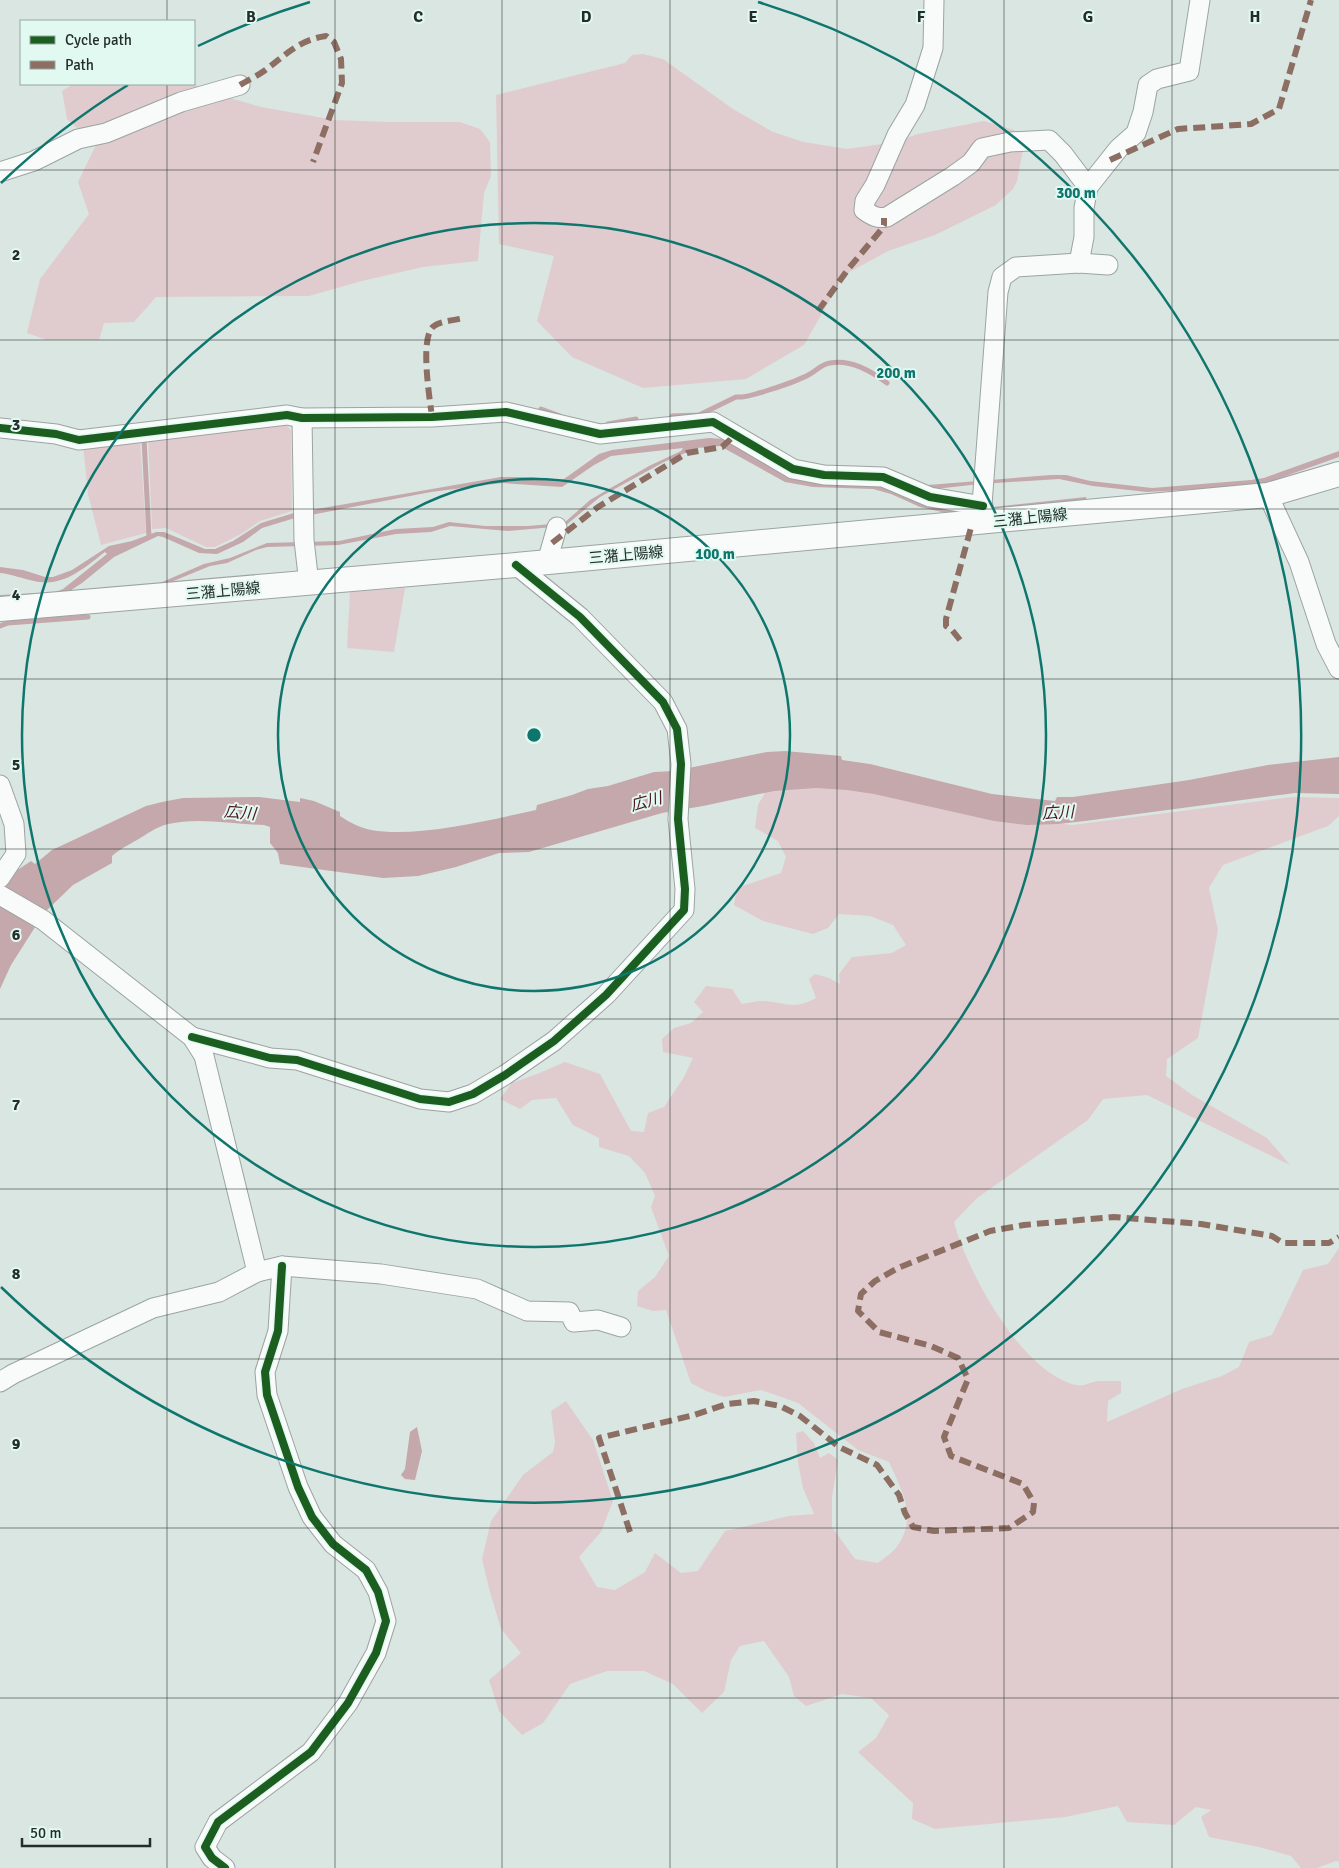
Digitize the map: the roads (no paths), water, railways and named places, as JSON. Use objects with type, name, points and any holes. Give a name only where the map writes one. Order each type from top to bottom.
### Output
[{"type":"main road","name":"三潴上陽線","points":[[0,609],[516,565],[981,515],[1268,495],[1339,474]]},
{"type":"street","points":[[934,0],[933,48],[916,106],[897,135],[875,185],[865,201],[864,210],[871,216],[880,219],[887,217],[953,176],[970,163],[982,148],[1010,142],[1049,140],[1063,154],[1088,187]]},
{"type":"street","points":[[1079,263],[1084,236],[1084,208],[1088,187],[1119,148],[1136,133],[1143,112],[1148,85],[1156,79],[1189,70],[1200,0]]},
{"type":"street","points":[[0,172],[34,161],[78,140],[106,133],[181,102],[240,85]]},
{"type":"street","points":[[0,428],[56,434],[79,440],[287,415],[302,418],[432,417],[506,412],[600,434],[713,422],[793,469],[824,475],[883,476],[930,497],[981,515],[998,292],[1002,277],[1016,267],[1079,263],[1108,266]]},
{"type":"street","points":[[302,418],[304,540],[310,584]]},
{"type":"street","points":[[1268,495],[1299,562],[1326,644],[1339,668]]},
{"type":"street","points":[[547,562],[557,527]]},
{"type":"street","points":[[192,1037],[270,1058],[297,1060],[420,1099],[449,1102],[472,1094],[505,1075],[554,1040],[606,995],[684,910],[685,889],[678,819],[681,764],[677,729],[663,702],[580,617],[516,565]]},
{"type":"street","points":[[0,785],[14,824],[16,854],[0,878]]},
{"type":"street","points":[[0,895],[43,920],[192,1037],[204,1056],[257,1272]]},
{"type":"street","points":[[225,1868],[212,1858],[205,1847],[218,1822],[311,1752],[348,1703],[376,1652],[386,1621],[378,1592],[366,1570],[333,1544],[312,1517],[298,1487],[267,1395],[265,1372],[278,1331],[282,1266]]},
{"type":"street","points":[[0,1382],[13,1374],[153,1308],[219,1292],[257,1272],[282,1266],[380,1274],[477,1289],[527,1311],[569,1312],[574,1322],[598,1320],[621,1327]]},
{"type":"water","points":[[709,438],[724,439],[788,475],[874,484],[901,491],[928,485],[1051,475],[1066,475],[1090,481],[1152,488],[1264,478],[1339,451],[1339,457],[1260,485],[1238,487],[1147,492],[1093,486],[1059,479],[935,489],[966,510],[1086,497],[1087,502],[959,516],[920,507],[891,494],[873,489],[813,487],[785,482],[720,446],[697,448],[664,462],[600,497],[565,526],[508,531],[450,526],[431,532],[396,534],[338,545],[267,547],[227,563],[210,566],[154,589],[153,586],[204,564],[230,558],[267,543],[339,541],[396,529],[433,527],[449,522],[485,526],[528,526],[564,523],[590,500],[649,466],[681,451],[683,448],[611,456],[562,487],[502,483],[431,492],[295,518],[262,528],[243,542],[217,554],[199,553],[158,536],[114,557],[82,583],[62,596],[0,599],[0,595],[56,592],[63,589],[107,554],[105,552],[81,570],[54,582],[34,581],[0,573],[0,567],[53,577],[72,570],[109,546],[132,541],[156,532],[164,532],[205,549],[215,549],[233,541],[261,523],[294,513],[501,477],[564,479],[599,454],[612,450]]},
{"type":"water","name":"広川","points":[[785,751],[841,756],[842,760],[870,764],[992,794],[1055,801],[1057,797],[1073,797],[1189,780],[1268,765],[1339,757],[1339,794],[1295,793],[1085,821],[1027,825],[994,821],[874,794],[847,790],[816,788],[774,791],[662,813],[529,852],[499,853],[456,867],[418,876],[383,878],[280,864],[278,853],[270,843],[270,827],[264,825],[203,821],[179,822],[164,825],[124,847],[112,856],[112,863],[73,885],[44,913],[11,965],[0,989],[0,894],[16,871],[31,861],[35,864],[52,850],[146,806],[183,798],[259,797],[300,802],[300,798],[314,801],[340,812],[340,816],[343,818],[367,829],[410,832],[454,827],[536,810],[537,805],[588,789],[608,786],[654,772],[674,771],[767,752]]},
{"type":"water","points":[[417,1427],[422,1451],[415,1480],[405,1479],[401,1475],[405,1469],[410,1432]]},
{"type":"waterway","points":[[672,416],[699,415],[736,397],[750,396],[793,382],[830,363],[853,364],[867,370],[887,383]]},
{"type":"waterway","points":[[541,409],[560,416]]},
{"type":"waterway","points":[[608,424],[636,419]]},
{"type":"waterway","points":[[144,439],[149,537]]},
{"type":"waterway","points":[[0,626],[8,623],[88,617]]}]
